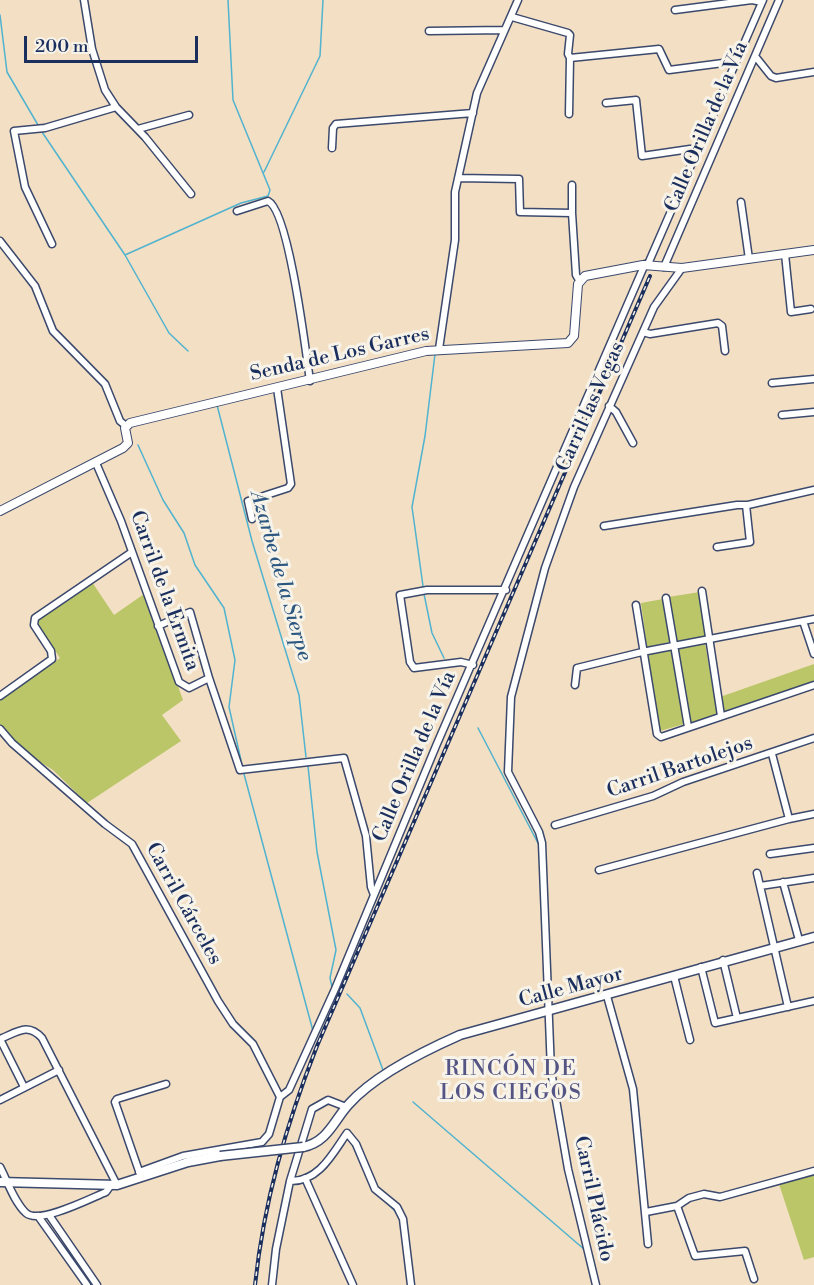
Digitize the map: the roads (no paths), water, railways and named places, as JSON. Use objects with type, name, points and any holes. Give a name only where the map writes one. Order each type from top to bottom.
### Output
[{"type":"main road","name":"Calle Mayor","points":[[140,1175],[220,1156],[303,1147],[323,1138],[348,1105],[385,1077],[453,1038],[481,1028],[607,996],[723,960],[814,937]]},
{"type":"main road","points":[[3,1181],[114,1185],[140,1175]]},
{"type":"street","points":[[84,0],[92,49],[105,90],[116,107],[138,129],[190,194]]},
{"type":"street","points":[[439,350],[455,240],[455,197],[478,88],[518,0]]},
{"type":"street","points":[[675,9],[752,0],[763,1]]},
{"type":"street","name":"Calle Orilla de la Vía","points":[[664,267],[779,0]]},
{"type":"street","name":"Calle Orilla de la Vía","points":[[140,1175],[183,1156],[262,1142],[269,1134],[280,1096],[289,1090],[306,1053],[646,264],[763,1]]},
{"type":"street","points":[[512,17],[570,35],[569,114]]},
{"type":"street","points":[[429,31],[504,30]]},
{"type":"street","points":[[570,58],[659,49],[669,70],[723,63],[735,64]]},
{"type":"street","points":[[755,56],[771,76],[776,78],[814,72]]},
{"type":"street","points":[[606,103],[636,100],[642,156],[690,149],[698,150]]},
{"type":"street","points":[[52,244],[25,187],[14,131],[45,128],[116,107]]},
{"type":"street","points":[[332,148],[333,128],[336,124],[473,113]]},
{"type":"street","points":[[138,129],[189,115]]},
{"type":"street","points":[[458,178],[519,179],[520,212],[572,213]]},
{"type":"street","points":[[573,185],[572,213],[576,275],[579,280],[585,276],[646,264],[682,268],[814,250]]},
{"type":"street","points":[[237,211],[268,201],[273,203],[277,211],[290,253],[310,381]]},
{"type":"street","points":[[741,202],[749,259]]},
{"type":"street","points":[[0,241],[35,286],[53,332],[105,384],[120,421],[126,426],[128,445],[0,511]]},
{"type":"street","points":[[785,254],[791,312],[811,309]]},
{"type":"street","name":"Carril las Vegas","points":[[549,1012],[542,843],[539,832],[511,779],[506,756],[511,697],[545,568],[574,487],[660,296],[682,268]]},
{"type":"street","name":"Senda de Los Garres","points":[[126,426],[133,422],[213,401],[310,381],[399,357],[439,350],[571,342],[574,336],[576,293],[579,280]]},
{"type":"street","points":[[643,332],[650,334],[718,323],[722,326],[725,351]]},
{"type":"street","points":[[772,383],[814,379]]},
{"type":"street","points":[[252,519],[248,501],[291,484],[277,388]]},
{"type":"street","points":[[609,406],[616,412],[633,443]]},
{"type":"street","points":[[782,415],[814,412]]},
{"type":"street","name":"Carril de la Ermita","points":[[96,463],[182,686],[189,688],[209,678],[240,770],[344,758],[366,836],[370,887],[374,896]]},
{"type":"street","points":[[604,526],[746,505],[814,490]]},
{"type":"street","points":[[717,547],[750,543],[746,505]]},
{"type":"street","points":[[0,696],[52,658],[51,651],[33,625],[35,618],[132,552]]},
{"type":"street","points":[[473,665],[461,662],[414,668],[410,662],[400,595],[427,590],[506,590]]},
{"type":"street","points":[[702,591],[721,716]]},
{"type":"street","points":[[666,598],[688,727]]},
{"type":"street","points":[[636,605],[657,735],[661,737],[814,685]]},
{"type":"street","points":[[158,626],[190,612],[209,678]]},
{"type":"street","points":[[576,685],[577,668],[642,652],[814,619]]},
{"type":"street","points":[[803,621],[814,654]]},
{"type":"street","name":"Carril Cárceles","points":[[0,729],[12,743],[105,824],[132,844],[218,1001],[233,1024],[253,1044],[280,1096]]},
{"type":"street","name":"Carril Bartolejos","points":[[555,825],[653,796],[683,782],[814,738]]},
{"type":"street","points":[[771,754],[789,819]]},
{"type":"street","points":[[599,870],[789,819],[814,815]]},
{"type":"street","points":[[770,854],[814,848]]},
{"type":"street","points":[[757,873],[776,946],[788,1007]]},
{"type":"street","points":[[760,886],[814,878]]},
{"type":"street","points":[[783,882],[799,940]]},
{"type":"street","points":[[723,960],[737,1018]]},
{"type":"street","points":[[701,967],[715,1023],[814,1001]]},
{"type":"street","points":[[674,976],[690,1040]]},
{"type":"street","points":[[607,996],[633,1089],[648,1244]]},
{"type":"street","name":"Carril Plácido","points":[[549,1012],[551,1071],[568,1169],[596,1285]]},
{"type":"street","points":[[0,1167],[3,1181],[25,1212],[33,1217],[49,1215],[106,1192],[114,1185],[42,1038],[34,1029],[28,1027],[0,1039],[24,1087]]},
{"type":"street","points":[[0,1100],[59,1070]]},
{"type":"street","points":[[140,1175],[115,1102],[117,1099],[166,1084]]},
{"type":"street","points":[[272,1285],[276,1249],[290,1181],[312,1109],[328,1100],[348,1105]]},
{"type":"street","points":[[290,1181],[305,1178],[326,1163],[347,1133],[356,1144],[375,1189],[397,1207],[403,1219],[411,1285]]},
{"type":"street","points":[[646,1212],[678,1206],[689,1198],[704,1194],[720,1197],[814,1171]]},
{"type":"street","points":[[305,1178],[353,1285]]},
{"type":"street","points":[[678,1206],[695,1256],[746,1251],[754,1279]]},
{"type":"street","points":[[49,1215],[97,1285]]},
{"type":"street","points":[[38,1216],[87,1285]]},
{"type":"waterway","points":[[125,255],[241,203],[268,196],[270,190],[233,100],[228,0]]},
{"type":"waterway","points":[[264,172],[320,56],[323,0]]},
{"type":"waterway","name":"Azarbe de la Sierpe","points":[[0,15],[7,72],[38,125]]},
{"type":"waterway","name":"Azarbe de la Sierpe","points":[[42,132],[125,255],[169,333],[188,351]]},
{"type":"waterway","points":[[423,586],[412,507],[425,436],[435,354]]},
{"type":"waterway","name":"Azarbe de la Sierpe","points":[[217,405],[252,541],[299,695],[306,757]]},
{"type":"waterway","points":[[138,445],[163,500],[184,533],[195,565],[224,608],[235,660],[229,707],[242,765]]},
{"type":"waterway","points":[[424,594],[432,633],[444,658]]},
{"type":"waterway","points":[[478,728],[540,847]]},
{"type":"waterway","name":"Azarbe de la Sierpe","points":[[308,766],[317,852],[336,950],[330,978],[332,987]]},
{"type":"waterway","points":[[244,774],[313,1031]]},
{"type":"waterway","name":"Azarbe de la Sierpe","points":[[347,994],[360,1008],[383,1070]]},
{"type":"waterway","name":"Azarbe de la Sierpe","points":[[413,1102],[585,1250]]},
{"type":"waterway","points":[[351,1142],[372,1189]]},
{"type":"waterway","points":[[385,1201],[396,1212]]},
{"type":"railway","points":[[255,1285],[270,1193],[286,1134],[317,1046],[650,276]]},
{"type":"district","name":"RINCÓN DE LOS CIEGOS","points":[[511,1082]]}]
